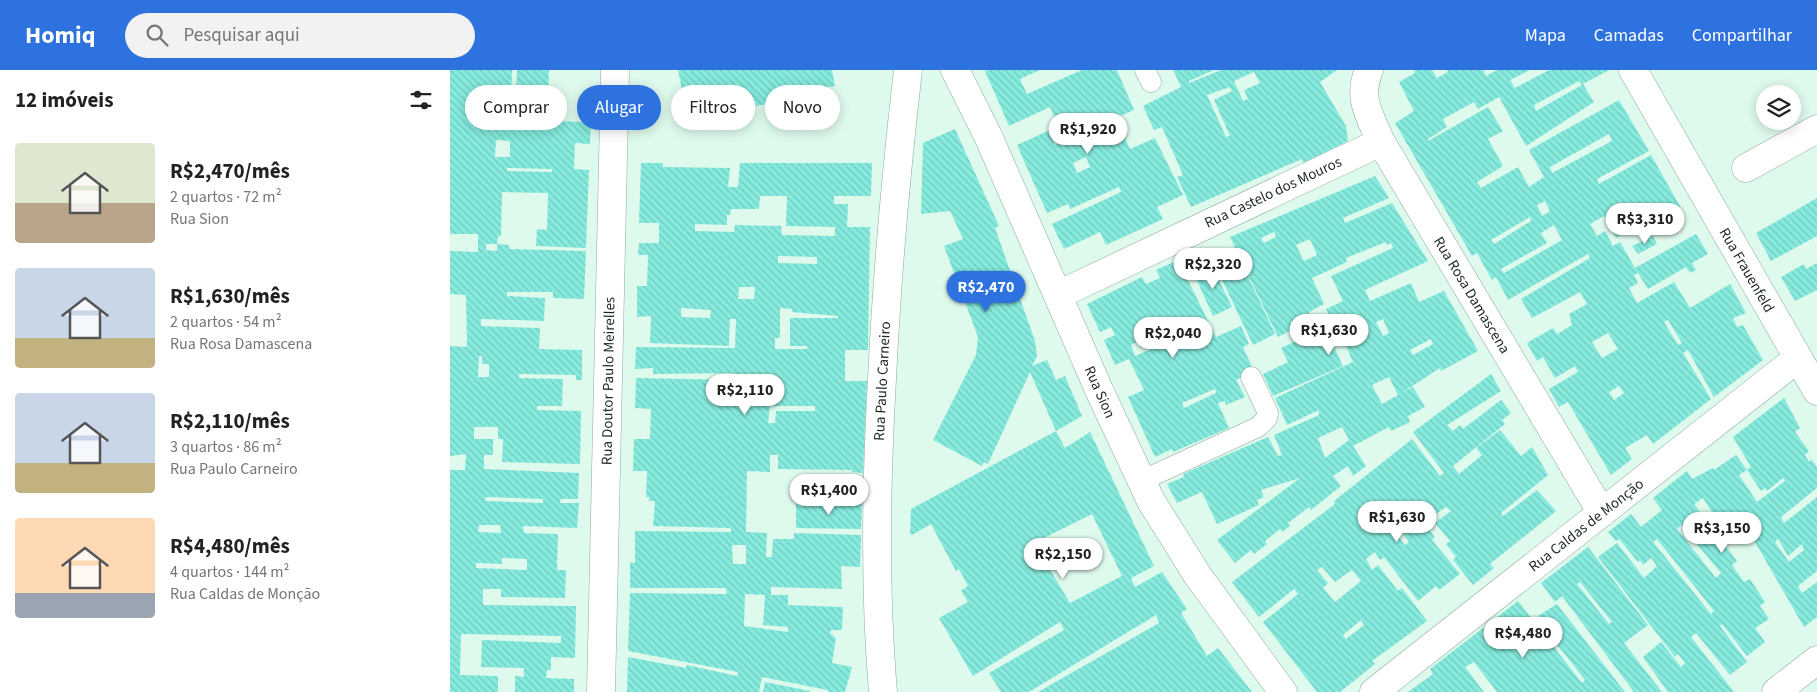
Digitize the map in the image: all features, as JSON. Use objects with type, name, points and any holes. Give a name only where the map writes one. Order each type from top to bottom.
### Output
[{"type":"street","name":"Rua Doutor Paulo Meirelles","points":[[601,692],[615,70]]},
{"type":"street","name":"Rua Paulo Carneiro","points":[[883,692],[877,623],[876,483],[886,300],[898,151],[908,70]]},
{"type":"street","name":"Rua Rosa Damascena","points":[[1369,70],[1364,81],[1363,100],[1381,142],[1602,513]]},
{"type":"street","name":"Rua Frauenfeld","points":[[1633,70],[1817,391]]},
{"type":"street","name":"Rua Sion","points":[[957,71],[989,138],[1151,501],[1198,576],[1283,692]]},
{"type":"street","points":[[1746,168],[1817,129]]},
{"type":"street","name":"Rua Castelo dos Mouros","points":[[1058,295],[1381,142]]},
{"type":"street","name":"Rua Caldas de Monção","points":[[1374,692],[1798,358]]},
{"type":"street","points":[[1776,692],[1817,660]]},
{"type":"lane","points":[[1141,481],[1258,427],[1264,422],[1268,413],[1251,377]]},
{"type":"building","points":[[450,70],[512,70],[512,85],[465,85],[465,130],[567,130],[567,121],[577,122],[577,130],[591,130],[590,144],[575,143],[574,169],[589,170],[586,248],[536,246],[537,229],[547,230],[548,193],[502,192],[501,236],[498,236],[497,244],[509,245],[509,249],[586,251],[584,299],[553,298],[553,292],[507,292],[507,296],[545,298],[544,321],[481,319],[481,326],[540,328],[539,349],[582,350],[582,380],[576,380],[576,375],[519,374],[519,378],[563,379],[562,406],[537,406],[537,410],[581,411],[580,464],[502,462],[503,439],[498,439],[498,427],[474,427],[474,439],[493,439],[493,455],[484,455],[484,469],[579,473],[578,499],[561,499],[560,503],[579,503],[577,528],[523,526],[524,533],[558,534],[557,570],[566,570],[565,598],[501,597],[501,589],[483,589],[483,605],[576,606],[575,658],[551,657],[551,670],[547,670],[546,678],[574,679],[574,692],[515,692],[515,676],[524,677],[524,668],[481,667],[482,640],[561,643],[561,636],[461,634],[460,675],[498,676],[498,692],[450,692],[450,470],[465,470],[466,454],[450,456],[450,346],[467,347],[466,295],[450,294],[450,251],[478,252],[478,234],[450,234]],"holes":[[[496,140],[510,141],[510,157],[495,157]],[[507,168],[552,169],[552,172],[507,171]],[[486,244],[497,244],[497,251],[486,250]],[[479,356],[482,356],[482,364],[489,364],[489,377],[478,377]],[[485,497],[543,499],[543,503],[486,501]],[[479,525],[500,525],[501,533],[478,532]],[[502,558],[527,559],[527,570],[476,568],[476,563],[502,564]]]},
{"type":"building","points":[[517,70],[549,70],[548,85],[516,85]]},
{"type":"building","points":[[678,70],[832,70],[835,85],[765,85],[765,104],[756,106],[755,85],[681,85]]},
{"type":"building","points":[[1040,70],[1020,79],[1027,94],[1082,70],[1117,70],[1134,110],[1115,118],[1130,149],[1155,138],[1183,195],[1157,207],[1163,219],[1106,245],[1100,232],[1064,249],[1052,224],[1121,192],[1119,187],[1070,209],[1068,204],[1047,213],[1017,145],[1050,130],[1055,145],[1065,141],[1050,107],[1009,126],[985,71]],"holes":[[[1086,157],[1090,167],[1077,173],[1073,163]]]},
{"type":"building","points":[[1173,70],[1214,70],[1189,81],[1189,83],[1221,70],[1337,70],[1320,82],[1346,126],[1348,141],[1303,163],[1302,159],[1191,207],[1177,177],[1183,175],[1162,127],[1154,130],[1143,106],[1181,87]],"holes":[[[1254,72],[1260,83],[1244,90],[1248,99],[1243,101],[1234,81]],[[1230,87],[1232,91],[1214,100],[1230,136],[1226,137],[1207,95]]]},
{"type":"building","points":[[1414,70],[1432,70],[1437,78],[1448,72],[1447,70],[1483,70],[1486,76],[1497,70],[1530,70],[1510,80],[1515,88],[1549,70],[1609,70],[1583,84],[1594,102],[1526,146],[1499,97],[1478,109],[1474,102],[1443,119],[1447,127],[1428,139],[1428,141],[1488,107],[1503,131],[1488,139],[1503,166],[1477,182],[1481,188],[1518,167],[1529,187],[1544,177],[1529,150],[1619,100],[1649,151],[1597,179],[1599,184],[1651,155],[1681,208],[1658,221],[1656,217],[1642,226],[1640,223],[1616,238],[1604,216],[1590,224],[1597,236],[1605,231],[1613,246],[1620,242],[1635,268],[1696,234],[1708,254],[1692,263],[1696,270],[1690,273],[1686,267],[1648,289],[1638,273],[1634,275],[1638,283],[1629,288],[1637,303],[1674,282],[1690,308],[1730,284],[1746,313],[1733,318],[1737,327],[1743,325],[1763,360],[1714,397],[1688,350],[1683,353],[1711,399],[1653,444],[1647,435],[1625,448],[1632,459],[1611,475],[1568,402],[1559,407],[1549,389],[1578,372],[1575,366],[1555,378],[1543,357],[1537,361],[1527,343],[1553,328],[1557,334],[1572,325],[1569,314],[1587,304],[1580,292],[1532,318],[1521,299],[1590,258],[1588,254],[1508,300],[1496,277],[1492,280],[1477,253],[1472,256],[1395,123],[1414,111],[1399,82],[1415,73]],"holes":[[[1579,81],[1582,85],[1536,111],[1534,105]],[[1609,134],[1612,140],[1610,142],[1552,173],[1550,167]],[[1545,201],[1550,211],[1542,216],[1537,205]],[[1530,217],[1531,221],[1494,244],[1491,240]],[[1554,225],[1562,240],[1504,273],[1501,269],[1547,243],[1541,233]],[[1668,320],[1682,343],[1678,345],[1664,322]],[[1608,333],[1618,349],[1602,358],[1592,342]],[[1619,386],[1624,393],[1614,400],[1609,392]]]},
{"type":"building","points":[[955,129],[999,226],[995,228],[1035,341],[1037,356],[1032,366],[1047,360],[1056,380],[1065,376],[1082,416],[1056,431],[1030,372],[988,464],[984,462],[982,466],[933,440],[976,355],[978,337],[944,246],[963,239],[950,211],[921,214],[923,143]]},
{"type":"building","points":[[641,163],[663,163],[663,167],[730,168],[728,187],[738,187],[740,163],[872,163],[871,196],[834,196],[834,204],[848,204],[847,227],[870,227],[868,350],[845,350],[845,381],[867,381],[863,473],[852,472],[852,470],[778,469],[778,455],[770,455],[770,472],[747,471],[746,532],[767,533],[766,557],[772,557],[773,539],[794,539],[794,533],[861,535],[860,567],[841,566],[842,589],[771,587],[771,595],[788,595],[788,605],[843,607],[842,630],[831,630],[830,633],[836,638],[832,663],[852,667],[845,692],[828,692],[828,690],[762,677],[759,692],[627,692],[628,657],[686,668],[687,665],[737,676],[738,672],[628,651],[630,593],[727,594],[726,588],[630,588],[630,562],[635,563],[635,531],[731,532],[731,528],[653,526],[655,501],[649,501],[649,497],[646,497],[647,471],[633,471],[634,439],[650,439],[651,409],[635,408],[636,378],[733,380],[734,373],[653,374],[653,368],[635,369],[636,347],[735,348],[736,319],[730,319],[729,346],[650,343],[651,316],[637,317],[637,286],[647,286],[648,255],[638,255],[639,243],[659,243],[659,223],[639,223]],"holes":[[[760,196],[787,196],[786,226],[835,227],[835,236],[782,235],[781,226],[735,225],[734,232],[695,231],[695,224],[727,225],[727,215],[730,215],[731,209],[759,209]],[[778,256],[817,257],[817,264],[778,263]],[[739,287],[755,287],[754,299],[738,299]],[[681,308],[711,310],[710,318],[681,317]],[[780,308],[792,309],[792,312],[838,316],[838,318],[790,318],[790,346],[807,346],[807,349],[775,349],[775,338],[780,338]],[[770,406],[815,406],[815,411],[776,411],[775,423],[768,423]],[[732,545],[746,545],[746,564],[733,564]],[[745,594],[765,595],[763,625],[788,627],[788,632],[744,626]]]},
{"type":"building","points":[[1375,176],[1389,198],[1343,218],[1345,223],[1392,203],[1428,261],[1365,290],[1370,301],[1411,283],[1419,302],[1444,291],[1478,351],[1441,371],[1440,368],[1403,392],[1413,387],[1425,407],[1408,416],[1410,422],[1391,431],[1389,427],[1353,446],[1366,466],[1353,476],[1348,466],[1333,476],[1341,486],[1311,510],[1309,507],[1288,523],[1290,526],[1282,532],[1280,529],[1265,541],[1267,544],[1254,554],[1251,550],[1235,563],[1217,540],[1300,478],[1261,490],[1264,497],[1257,500],[1259,505],[1217,524],[1202,492],[1177,503],[1167,484],[1184,477],[1183,474],[1268,437],[1278,456],[1282,455],[1274,435],[1319,415],[1319,410],[1287,425],[1275,398],[1353,362],[1342,337],[1332,342],[1343,366],[1273,396],[1263,374],[1288,362],[1281,348],[1307,336],[1302,325],[1278,337],[1230,237]],"holes":[[[1274,232],[1276,237],[1264,243],[1261,238]],[[1310,239],[1317,255],[1304,261],[1296,245]],[[1386,242],[1387,245],[1391,243],[1393,248],[1331,276],[1343,301],[1326,309],[1336,329],[1330,332],[1323,315],[1311,321],[1309,312],[1324,304],[1312,278],[1347,262],[1346,258]],[[1383,319],[1389,333],[1383,336],[1376,322]],[[1431,339],[1433,344],[1413,355],[1410,350]],[[1389,377],[1398,395],[1382,404],[1372,385]],[[1342,427],[1349,440],[1325,458],[1318,438]]]},
{"type":"building","points":[[1817,198],[1817,236],[1771,261],[1756,233]]},
{"type":"building","points":[[1653,236],[1657,244],[1638,254],[1632,246]]},
{"type":"building","points":[[1238,255],[1275,334],[1253,345],[1215,265]]},
{"type":"building","points":[[1178,260],[1209,323],[1187,333],[1180,321],[1131,345],[1135,356],[1167,342],[1170,348],[1212,329],[1216,337],[1241,326],[1249,344],[1243,347],[1254,371],[1236,380],[1245,397],[1226,405],[1225,401],[1218,403],[1229,428],[1173,452],[1172,449],[1155,457],[1128,397],[1144,390],[1129,359],[1115,365],[1104,340],[1115,335],[1111,327],[1100,332],[1087,304],[1142,277],[1146,284],[1160,278],[1156,270]],"holes":[[[1215,389],[1216,393],[1184,408],[1182,403]]]},
{"type":"building","points":[[1817,263],[1817,290],[1795,301],[1781,277],[1804,264],[1806,269]]},
{"type":"building","points":[[1211,264],[1232,307],[1213,316],[1194,274]]},
{"type":"building","points":[[1491,374],[1501,391],[1447,425],[1453,431],[1460,425],[1463,429],[1501,400],[1511,413],[1502,420],[1505,424],[1453,466],[1459,474],[1482,455],[1476,448],[1500,430],[1521,456],[1532,447],[1548,475],[1501,513],[1503,516],[1537,490],[1556,511],[1490,564],[1494,568],[1473,585],[1453,560],[1456,557],[1446,544],[1450,541],[1435,523],[1451,511],[1446,507],[1429,519],[1433,524],[1427,528],[1435,537],[1432,540],[1460,574],[1439,590],[1436,586],[1418,601],[1384,557],[1380,560],[1375,552],[1366,559],[1372,570],[1378,565],[1398,591],[1402,588],[1427,621],[1372,661],[1375,664],[1340,692],[1317,692],[1263,622],[1298,594],[1294,589],[1259,617],[1232,582],[1335,504],[1334,501],[1412,439],[1440,476],[1444,473],[1413,432]],"holes":[[[1389,515],[1409,542],[1405,545],[1384,519]],[[1322,567],[1335,582],[1352,570],[1361,581],[1335,602],[1323,588],[1328,583],[1317,570]],[[1361,620],[1364,625],[1346,639],[1343,635]]]},
{"type":"building","points":[[1784,398],[1800,428],[1795,432],[1809,451],[1805,455],[1809,462],[1811,459],[1817,467],[1817,488],[1781,517],[1784,523],[1817,497],[1817,571],[1798,586],[1802,593],[1817,582],[1817,617],[1804,627],[1740,516],[1722,528],[1703,498],[1694,504],[1737,561],[1732,565],[1744,582],[1750,579],[1765,602],[1760,606],[1769,619],[1755,628],[1765,642],[1747,656],[1722,624],[1720,626],[1747,662],[1730,675],[1696,633],[1691,637],[1734,692],[1668,692],[1643,657],[1661,642],[1681,667],[1685,663],[1678,654],[1675,657],[1598,557],[1617,543],[1644,578],[1657,566],[1651,558],[1643,565],[1640,560],[1638,562],[1619,539],[1616,541],[1608,532],[1631,514],[1641,527],[1662,510],[1653,498],[1687,471],[1692,479],[1713,468],[1714,470],[1736,455],[1747,470],[1751,467],[1733,437]],"holes":[[[1747,470],[1761,491],[1765,488],[1767,491],[1783,478],[1785,481],[1757,502],[1739,475]],[[1681,525],[1721,573],[1716,578],[1677,529]],[[1657,539],[1714,611],[1711,614],[1653,542]],[[1778,539],[1788,556],[1802,544],[1804,550],[1789,562],[1775,542]]]},
{"type":"building","points":[[1056,431],[1065,448],[1090,432],[1154,566],[1131,578],[1135,587],[1162,572],[1187,609],[1181,613],[1207,656],[1218,648],[1252,692],[1038,692],[1159,623],[1156,615],[1029,692],[1001,692],[989,673],[1064,630],[1060,622],[973,676],[939,618],[968,602],[961,591],[968,586],[959,569],[956,571],[931,524],[912,535],[910,533],[911,509]],"holes":[[[1092,514],[1122,576],[1070,603],[1040,553],[1036,542]]]},
{"type":"building","points":[[796,504],[862,504],[861,529],[796,528]]},
{"type":"building","points":[[1588,547],[1648,625],[1624,643],[1662,692],[1634,692],[1562,596],[1555,602],[1541,583]],"holes":[[[1580,582],[1612,622],[1609,624],[1577,584]]]},
{"type":"building","points":[[1518,601],[1582,683],[1585,680],[1555,642],[1557,640],[1538,616],[1557,604],[1625,692],[1497,692],[1474,662],[1465,667],[1484,692],[1408,692],[1433,674],[1430,669]]},
{"type":"building","points":[[765,682],[810,691],[810,692],[763,692]]}]
